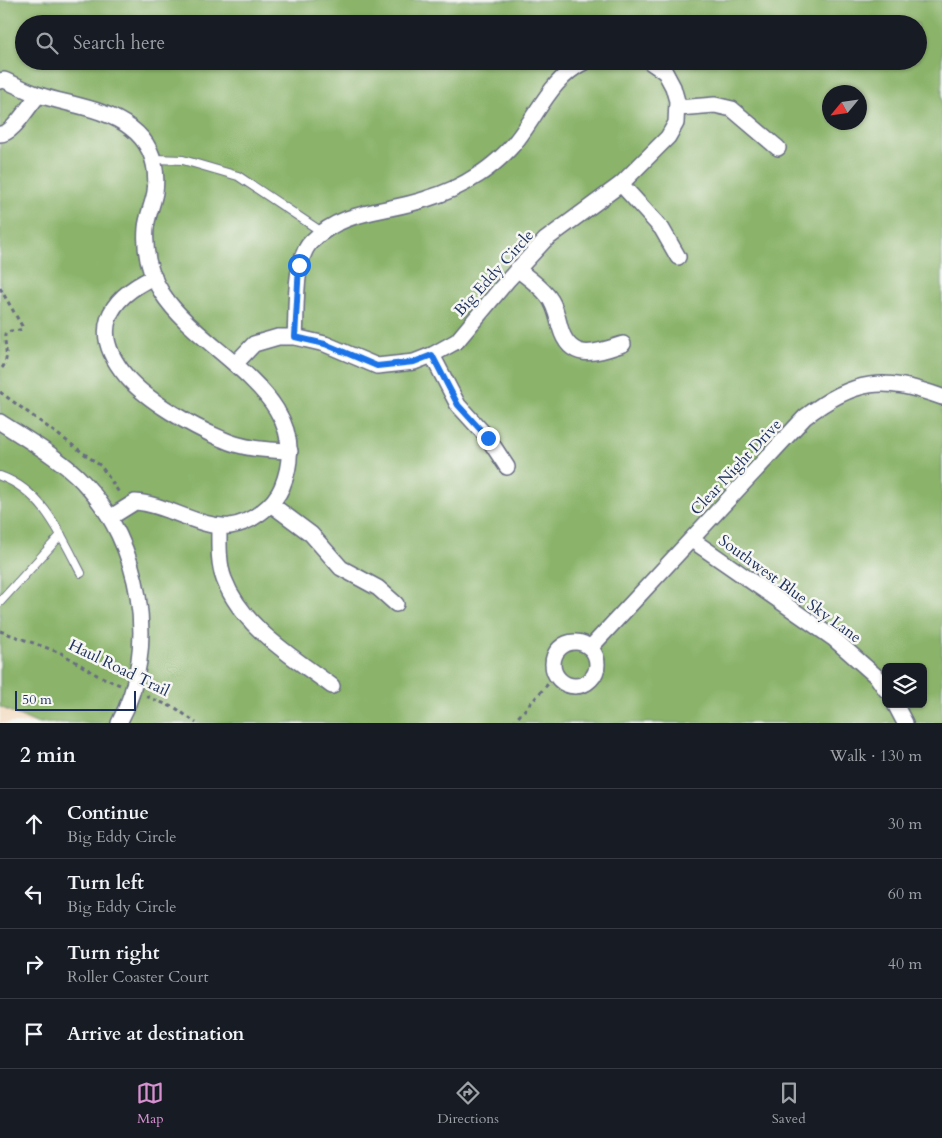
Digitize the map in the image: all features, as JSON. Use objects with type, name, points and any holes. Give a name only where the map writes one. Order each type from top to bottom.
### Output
[{"type":"street","points":[[295,337],[299,265],[309,243],[322,232],[356,214],[426,199],[478,176],[516,142],[557,82],[574,70]]},
{"type":"street","points":[[662,70],[673,87],[678,108],[714,105],[732,109],[778,148]]},
{"type":"street","points":[[0,81],[4,80],[39,95],[104,114],[130,127],[147,145],[155,159],[155,192],[146,226],[146,253],[154,278],[162,293],[180,317],[261,387],[270,400],[289,438],[290,461],[277,499],[272,505],[250,518],[231,526],[219,526],[145,503],[135,502],[111,516]]},
{"type":"street","points":[[0,134],[4,134],[13,128],[28,105],[39,95]]},
{"type":"street","name":"Big Eddy Circle","points":[[235,364],[254,344],[278,337],[295,337],[325,344],[377,366],[414,362],[432,355],[457,341],[517,269],[545,240],[621,184],[648,159],[668,136],[676,123],[678,108]]},
{"type":"street","points":[[621,184],[662,229],[678,257]]},
{"type":"street","points":[[517,269],[548,295],[557,312],[564,340],[571,348],[584,353],[599,352],[623,344]]},
{"type":"street","points":[[154,278],[122,296],[110,315],[106,330],[109,348],[126,377],[156,402],[223,440],[256,449],[290,451]]},
{"type":"street","points":[[432,355],[458,405],[488,438],[507,467]]},
{"type":"street","name":"Clear Night Drive","points":[[591,648],[805,417],[829,399],[854,387],[887,384],[925,391],[942,397]]},
{"type":"street","points":[[0,422],[33,443],[83,481],[111,516],[125,548],[139,599],[140,628],[137,668],[125,711],[119,723]]},
{"type":"street","points":[[272,505],[311,534],[341,568],[378,588],[396,604]]},
{"type":"street","points":[[219,526],[219,549],[224,579],[239,606],[260,630],[332,686]]},
{"type":"street","name":"Southwest Blue Sky Lane","points":[[692,540],[833,638],[877,677],[882,684]]},
{"type":"street","points":[[576,642],[591,648],[597,657],[597,668],[593,678],[584,685],[574,686],[563,683],[555,676],[553,660],[561,646],[576,642]]},
{"type":"street","points":[[897,708],[905,723]]},
{"type":"lane","points":[[155,159],[183,160],[238,176],[322,232]]},
{"type":"lane","points":[[0,476],[10,480],[34,496],[50,514],[81,573]]},
{"type":"lane","points":[[0,602],[61,535]]},
{"type":"path","points":[[0,288],[22,326],[18,331],[8,331],[5,334],[7,358],[5,366],[0,370]]},
{"type":"path","points":[[0,392],[101,466],[126,506]]},
{"type":"path","name":"Haul Road Trail","points":[[0,631],[61,653],[97,674],[177,709],[196,723]]},
{"type":"path","points":[[513,723],[555,676]]},
{"type":"green space","points":[[0,0],[942,0],[942,723],[36,723],[0,707]]},
{"type":"route","points":[[299,265],[295,337],[325,344],[377,366],[414,362],[432,355],[458,405],[488,438]]}]
